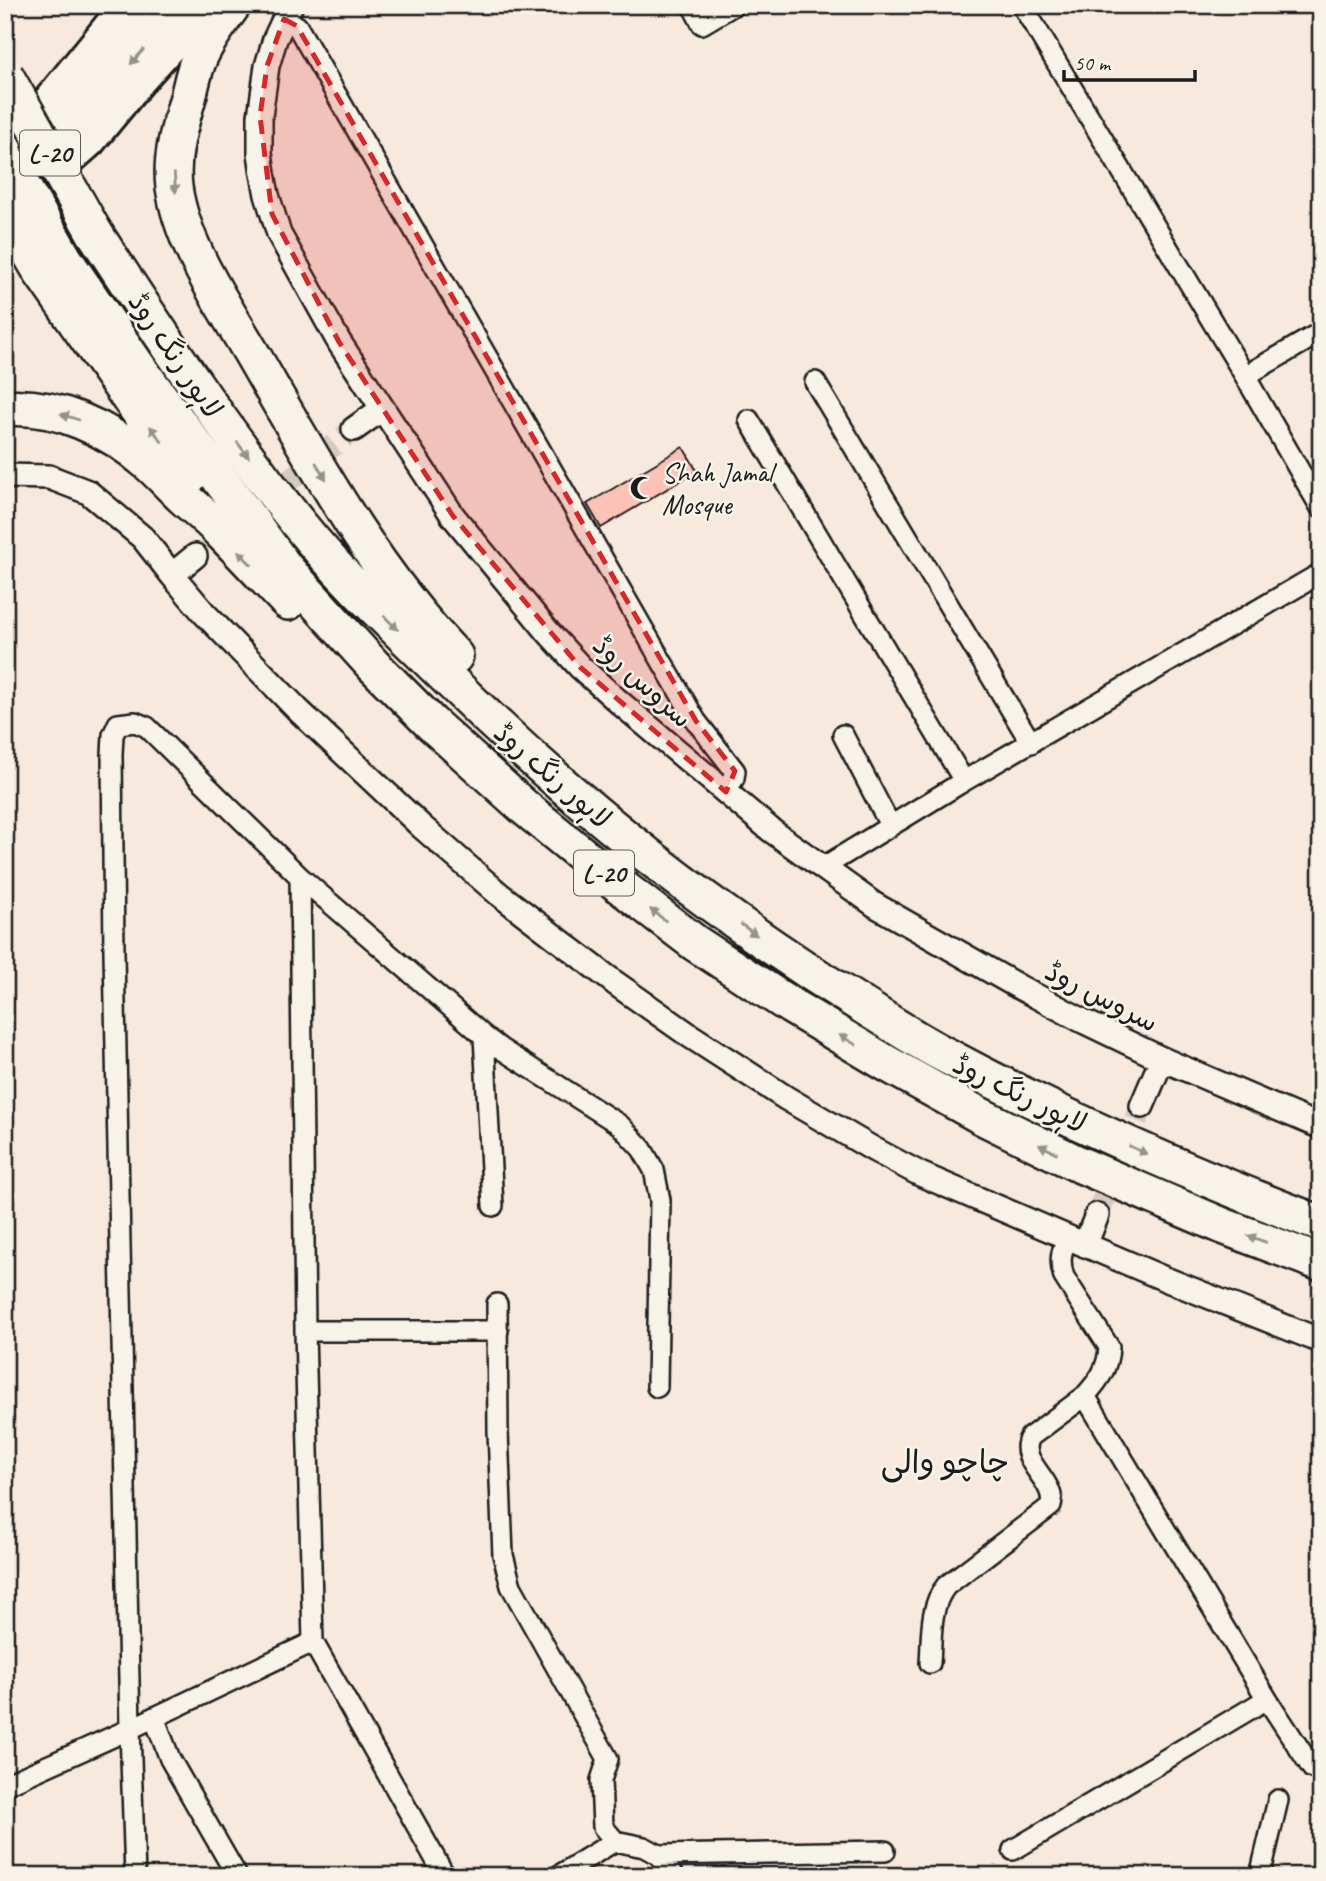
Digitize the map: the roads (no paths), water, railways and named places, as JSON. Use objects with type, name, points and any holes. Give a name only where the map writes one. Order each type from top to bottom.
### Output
[{"type":"highway","points":[[233,5],[201,54],[178,131],[174,184],[178,212],[187,236],[212,286],[294,428],[369,549],[431,631],[528,731],[594,812]]},
{"type":"highway","name":"لاہور رنگ روڈ","points":[[5,75],[94,232],[159,332],[223,424],[300,526],[372,604],[472,704],[538,765],[708,901],[806,971],[941,1054],[1138,1150],[1321,1224]]},
{"type":"highway","name":"لاہور رنگ روڈ","points":[[5,153],[53,266],[140,370],[286,569],[372,664],[524,807],[695,943],[791,1006],[886,1063],[981,1116],[1076,1163],[1223,1226],[1321,1263]]},
{"type":"highway","points":[[5,211],[53,266],[122,388],[193,484],[221,532]]},
{"type":"highway","points":[[5,408],[43,410],[65,415],[110,435],[148,462],[221,532],[319,633],[372,664]]},
{"type":"main road","points":[[5,153],[124,5]]},
{"type":"main road","points":[[5,164],[58,114],[154,5]]},
{"type":"main road","points":[[5,211],[182,5]]},
{"type":"main road","points":[[5,218],[90,143],[210,5]]},
{"type":"street","points":[[692,5],[702,24],[734,5]]},
{"type":"street","points":[[1022,5],[1245,376],[1321,508]]},
{"type":"street","points":[[287,12],[695,721],[735,771],[726,792]]},
{"type":"street","name":"سروس روڈ","points":[[287,12],[267,66],[261,105],[260,153],[267,195],[279,234],[339,342],[453,516],[580,667],[772,831],[875,905],[1085,1022],[1162,1059],[1321,1127]]},
{"type":"street","points":[[1245,376],[1321,332]]},
{"type":"street","points":[[815,382],[1031,743]]},
{"type":"street","points":[[354,429],[382,409]]},
{"type":"street","points":[[749,420],[964,780]]},
{"type":"street","points":[[5,476],[49,477],[88,492],[144,538],[204,613],[356,766],[499,894],[615,983],[700,1042],[873,1149],[951,1188],[1321,1341]]},
{"type":"street","points":[[172,575],[195,556]]},
{"type":"street","points":[[822,868],[964,780],[1321,573]]},
{"type":"street","points":[[135,1876],[114,913],[113,736],[118,724],[135,722],[148,727],[300,877],[484,1036],[620,1125],[642,1149],[654,1170],[660,1200],[657,1387]]},
{"type":"street","points":[[843,736],[890,825]]},
{"type":"street","points":[[300,877],[305,1331],[313,1642],[445,1876]]},
{"type":"street","points":[[484,1036],[493,1206]]},
{"type":"street","points":[[1142,1106],[1162,1059]]},
{"type":"street","points":[[930,1663],[934,1606],[938,1595],[946,1586],[1051,1506],[1050,1490],[1027,1454],[1026,1445],[1030,1437],[1085,1396],[1103,1372],[1108,1360],[1109,1347],[1064,1277],[1060,1265],[1062,1252],[1076,1241],[1097,1214]]},
{"type":"street","points":[[497,1304],[503,1555],[511,1586],[608,1759],[601,1780],[604,1827],[615,1842]]},
{"type":"street","points":[[305,1331],[498,1331]]},
{"type":"street","points":[[1085,1396],[1267,1699],[1312,1768]]},
{"type":"street","points":[[5,1785],[130,1730],[313,1642]]},
{"type":"street","points":[[1013,1850],[1267,1699]]},
{"type":"street","points":[[154,1717],[170,1759],[237,1876]]},
{"type":"street","points":[[1260,1876],[1278,1800]]},
{"type":"street","points":[[558,1876],[615,1842],[644,1847],[659,1855],[673,1876]]},
{"type":"street","points":[[659,1855],[885,1851]]},
{"type":"tunnel","points":[[263,501],[354,429]]},
{"type":"tunnel","points":[[1097,1215],[1142,1106]]},
{"type":"place","name":"Shah Jamal Mosque","points":[[642,488]]},
{"type":"district","name":"چاچو والی","points":[[945,1462]]}]
